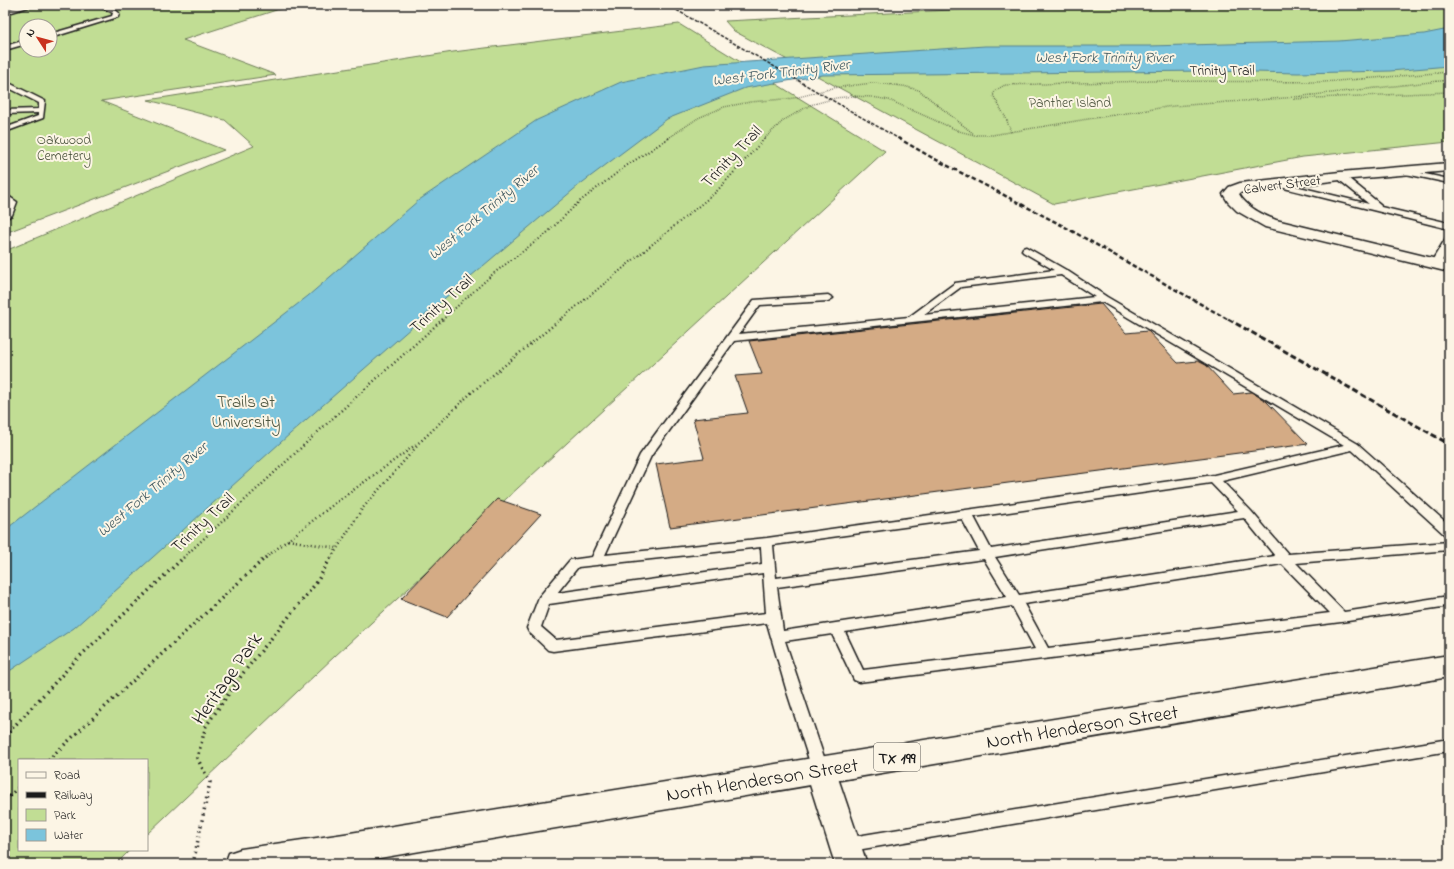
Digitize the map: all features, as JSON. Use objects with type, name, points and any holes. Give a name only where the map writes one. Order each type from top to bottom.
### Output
[{"type":"main road","name":"North Henderson Street","points":[[241,864],[344,849],[1449,666]]},
{"type":"street","name":"Calvert Street","points":[[1441,266],[1271,224],[1255,216],[1236,202],[1231,194],[1234,190],[1240,188],[1340,176],[1449,167]]},
{"type":"street","points":[[820,769],[848,854]]},
{"type":"lane","points":[[5,12],[32,5]]},
{"type":"lane","points":[[58,34],[115,17],[116,13],[111,9],[100,5]]},
{"type":"lane","points":[[5,48],[18,44]]},
{"type":"lane","points":[[5,83],[43,102],[41,117],[5,130]]},
{"type":"lane","points":[[5,112],[42,111]]},
{"type":"lane","points":[[1404,171],[1449,181]]},
{"type":"lane","points":[[1340,176],[1381,209]]},
{"type":"lane","points":[[1279,184],[1449,226]]},
{"type":"lane","points":[[5,196],[13,202],[8,215],[5,217]]},
{"type":"lane","points":[[1441,266],[1449,240]]},
{"type":"lane","points":[[1026,250],[1104,299],[1354,446],[1449,532]]},
{"type":"lane","points":[[910,320],[958,285],[1063,272]]},
{"type":"lane","points":[[596,561],[646,455],[757,302],[828,298]]},
{"type":"lane","points":[[731,338],[1104,299]]},
{"type":"lane","points":[[773,617],[553,646],[534,628],[544,600],[574,563],[767,542],[1214,479],[1354,446]]},
{"type":"lane","points":[[1214,479],[1247,514],[1285,559],[1341,617]]},
{"type":"lane","points":[[966,514],[987,554],[1045,654]]},
{"type":"lane","points":[[771,583],[987,554],[1247,514]]},
{"type":"lane","points":[[767,542],[773,617],[777,637],[820,769]]},
{"type":"lane","points":[[777,637],[1285,559],[1449,546]]},
{"type":"lane","points":[[544,600],[769,568]]},
{"type":"lane","points":[[836,627],[859,676],[1341,617],[1449,601]]},
{"type":"lane","points":[[848,854],[1449,745]]},
{"type":"path","name":"Trinity Trail","points":[[1012,132],[993,95],[996,90],[1004,85],[1152,81],[1324,82],[1449,72]]},
{"type":"path","name":"Trinity Trail","points":[[1263,100],[1449,80]]},
{"type":"path","name":"Trinity Trail","points":[[5,736],[75,661],[216,527],[334,417],[494,273],[546,234],[579,202],[620,170],[698,118],[724,107],[750,102],[794,98],[834,88],[873,83],[903,86],[920,90],[974,135]]},
{"type":"path","name":"Trinity Trail","points":[[49,759],[268,556],[334,504],[421,441],[470,393],[716,192],[755,147],[796,112],[811,105],[838,98],[862,96],[880,98],[914,111],[943,125],[974,135],[993,136],[1163,107],[1263,100],[1449,92]]},
{"type":"path","name":"Heritage Park","points":[[193,864],[210,782],[197,758],[206,726],[244,672],[316,582],[336,548],[362,509],[421,441]]},
{"type":"path","points":[[288,540],[336,548]]},
{"type":"path","points":[[5,800],[18,788]]},
{"type":"green space","name":"Oakwood Cemetery","points":[[5,5],[292,5],[183,40],[276,75],[101,101],[224,150],[5,233]]},
{"type":"green space","name":"Panther Island","points":[[1055,5],[1449,5],[1449,142],[1303,157],[1054,204],[734,31],[725,21]]},
{"type":"green space","name":"Trails at University","points":[[679,24],[885,151],[335,656],[148,833],[148,759],[18,759],[18,851],[129,851],[116,864],[5,864],[5,251],[254,146],[225,120],[148,100],[453,52]]},
{"type":"water","name":"West Fork Trinity River","points":[[1449,29],[1449,66],[1390,71],[1298,73],[1207,71],[823,75],[745,88],[667,119],[579,185],[445,298],[290,434],[74,628],[5,674],[5,530],[308,296],[419,200],[537,120],[621,82],[704,65],[985,46],[1149,46],[1339,41],[1424,34]]},
{"type":"building","points":[[1101,304],[1126,333],[1148,331],[1178,363],[1198,361],[1206,365],[1233,394],[1251,392],[1266,401],[1308,444],[670,527],[656,464],[704,458],[693,419],[748,413],[735,376],[762,374],[749,341]]},
{"type":"building","points":[[497,499],[541,514],[447,617],[401,599]]},
{"type":"railway","points":[[668,5],[899,139]]},
{"type":"railway","points":[[898,138],[931,157],[1065,227],[1229,320]]},
{"type":"railway","points":[[1228,319],[1449,444]]}]
